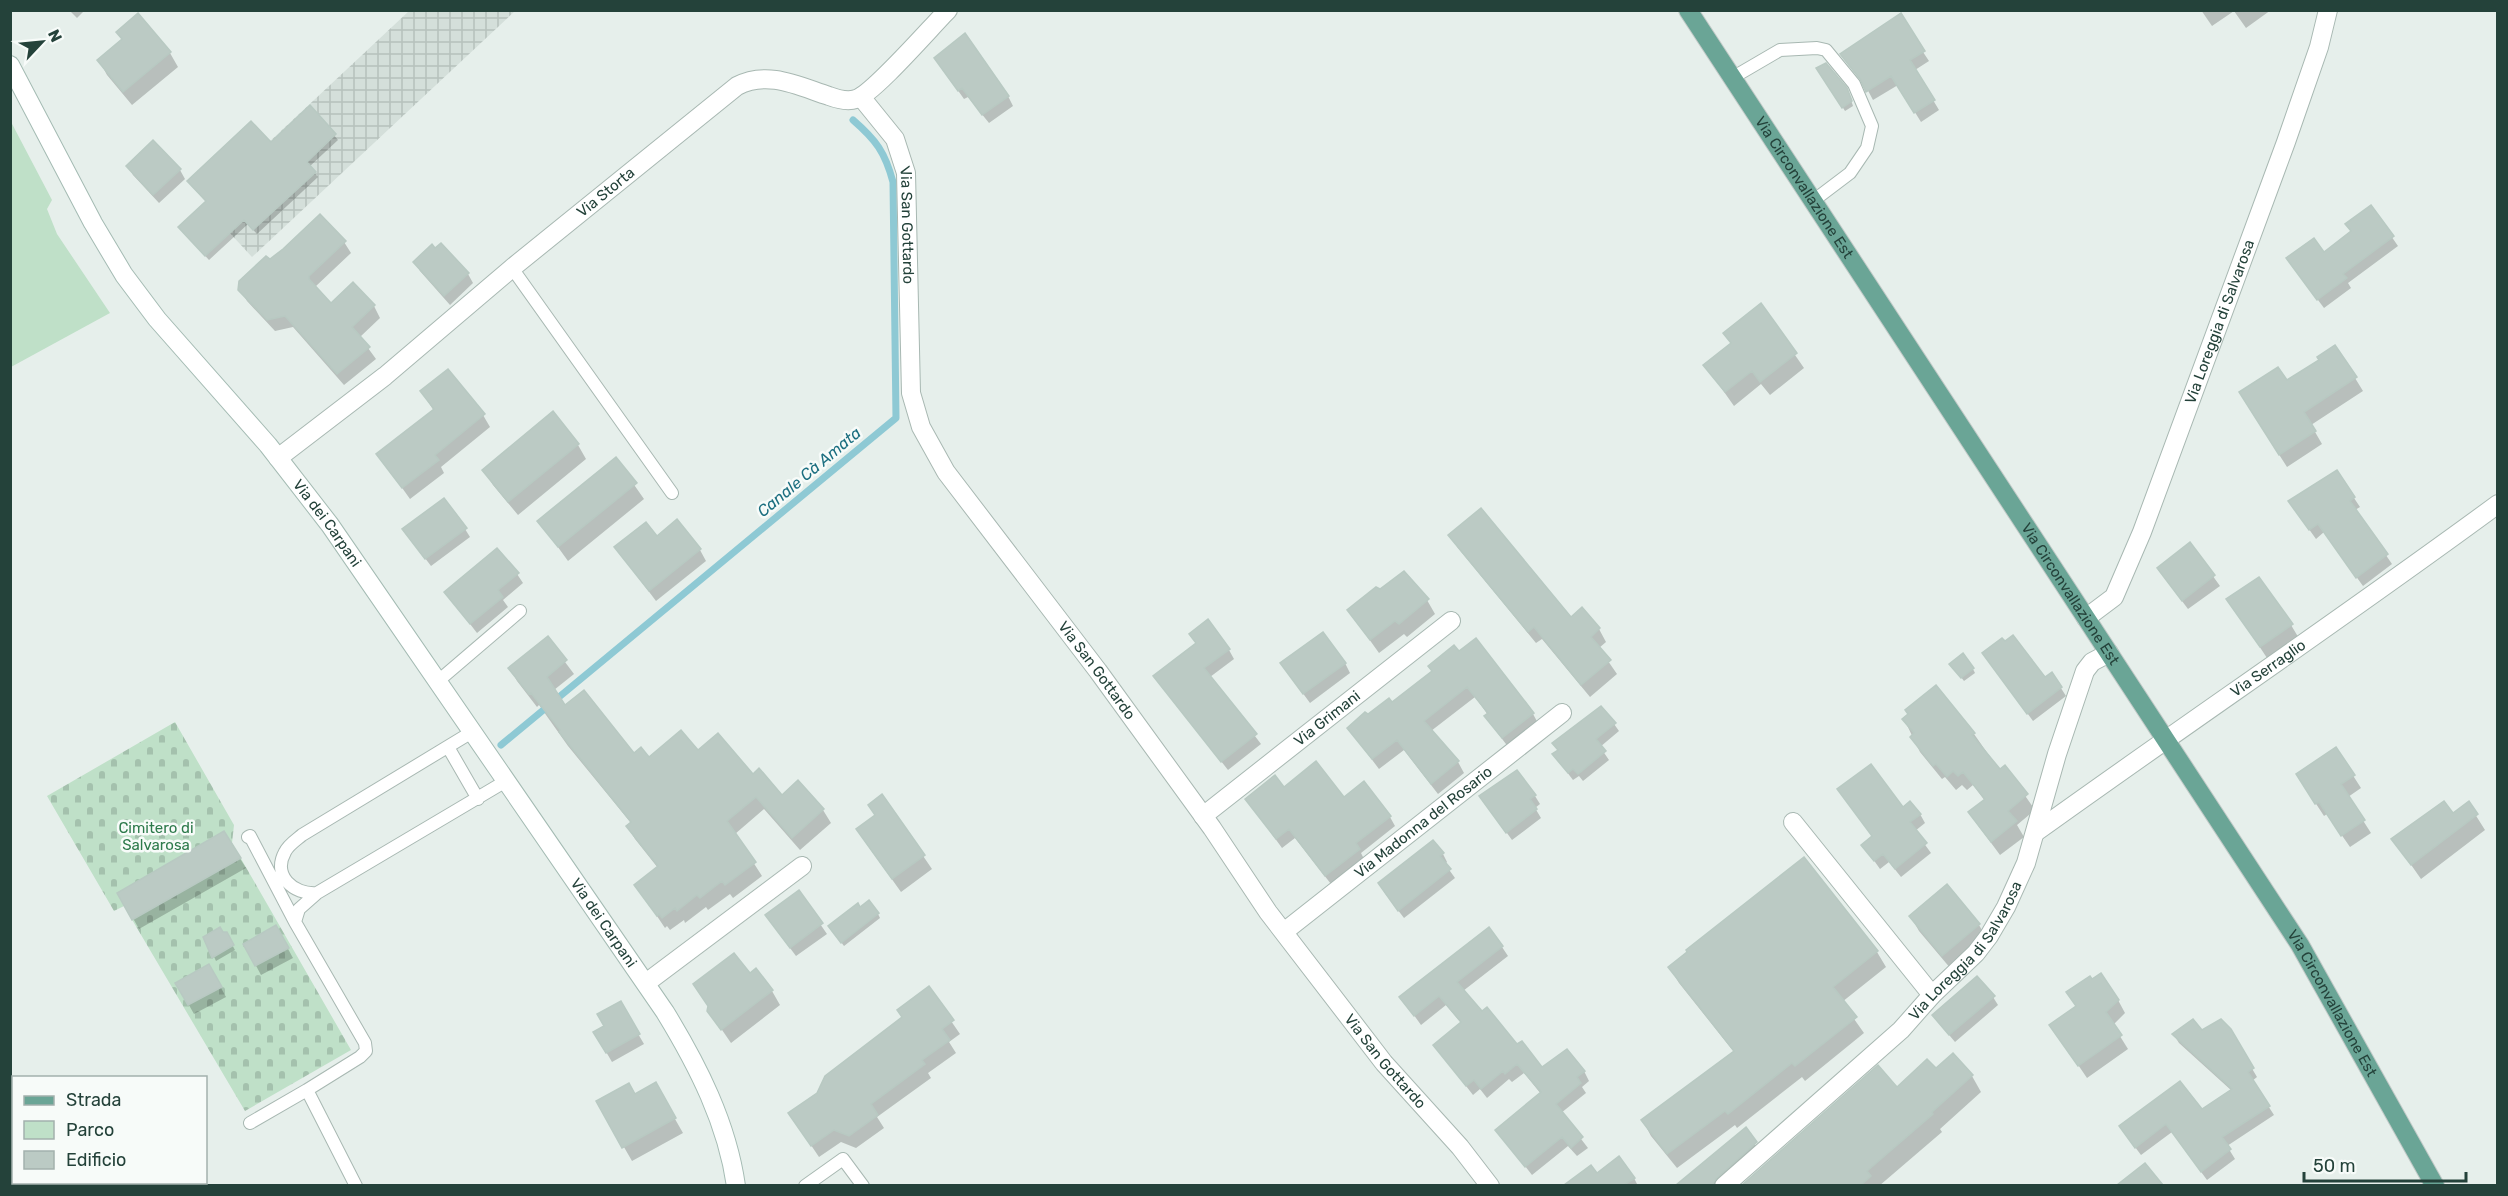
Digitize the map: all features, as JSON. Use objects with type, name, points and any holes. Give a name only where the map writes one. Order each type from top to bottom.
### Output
[{"type":"main road","name":"Via Circonvallazione Est","points":[[1688,10],[2300,945],[2435,1185]]},
{"type":"street","points":[[861,97],[948,10]]},
{"type":"street","name":"Via Loreggia di Salvarosa","points":[[2086,618],[2108,603],[2116,593],[2142,532],[2286,142],[2319,47],[2328,10]]},
{"type":"street","name":"Via dei Carpani","points":[[10,65],[97,231],[124,275],[157,319],[278,458],[330,525],[646,983],[681,1038],[714,1106],[727,1141],[736,1185]]},
{"type":"street","name":"Via Storta","points":[[278,458],[385,376],[512,268],[742,83],[760,78],[771,78],[842,100],[861,97]]},
{"type":"street","name":"Via San Gottardo","points":[[861,97],[891,132],[905,166],[908,213],[909,366],[914,406],[926,437],[946,472],[1098,671],[1203,816],[1268,912],[1285,931],[1384,1063],[1490,1185]]},
{"type":"street","name":"Via Serraglio","points":[[2036,832],[2165,738],[2389,584],[2498,504]]},
{"type":"street","name":"Via Grimani","points":[[1203,816],[1451,621]]},
{"type":"street","name":"Via Loreggia di Salvarosa","points":[[1724,1185],[1901,1030],[1932,995],[1977,953],[2006,908],[2026,863],[2057,754],[2083,676],[2089,665],[2109,653]]},
{"type":"street","name":"Via Madonna del Rosario","points":[[1285,931],[1562,713]]},
{"type":"street","points":[[1793,822],[1932,995]]},
{"type":"street","name":"Via dei Carpani","points":[[646,983],[802,866]]},
{"type":"lane","points":[[1732,78],[1780,50],[1817,48],[1826,50],[1854,84],[1872,126],[1867,148],[1850,173],[1813,201]]},
{"type":"lane","points":[[512,268],[672,493]]},
{"type":"lane","points":[[437,682],[520,611]]},
{"type":"lane","points":[[317,893],[305,894],[295,891],[284,878],[280,863],[285,849],[302,835],[472,732]]},
{"type":"lane","points":[[448,747],[478,799]]},
{"type":"lane","points":[[295,922],[299,909],[317,893],[506,781]]},
{"type":"lane","points":[[248,837],[250,836],[295,922],[365,1043],[366,1051],[360,1058],[250,1123]]},
{"type":"lane","points":[[307,1090],[356,1185]]},
{"type":"lane","points":[[805,1185],[843,1159],[863,1185]]},
{"type":"shaded area","points":[[409,11],[515,11],[252,257],[203,204]]},
{"type":"green space","points":[[10,120],[52,200],[47,209],[57,234],[110,313],[11,367]]},
{"type":"green space","name":"Cimitero di Salvarosa","points":[[175,722],[234,825],[232,843],[351,1050],[245,1111],[124,906],[114,911],[47,796]]},
{"type":"building","points":[[138,13],[171,52],[123,92],[97,60],[122,39],[116,32]]},
{"type":"building","points":[[1901,13],[1925,51],[1910,60],[1935,100],[1914,113],[1891,76],[1866,92],[1860,79],[1840,54]]},
{"type":"building","points":[[965,33],[1009,96],[982,115],[962,88],[958,91],[934,58]]},
{"type":"building","points":[[1826,63],[1847,88],[1852,101],[1842,108],[1816,68]]},
{"type":"building","points":[[310,105],[336,134],[307,162],[316,172],[253,230],[244,220],[205,256],[178,227],[206,201],[187,181],[251,121],[271,142]]},
{"type":"building","points":[[153,140],[181,169],[153,195],[126,166]]},
{"type":"building","points":[[2371,205],[2394,236],[2343,274],[2347,278],[2317,300],[2286,258],[2314,238],[2324,252],[2351,231],[2345,224]]},
{"type":"building","points":[[320,214],[346,241],[309,276],[309,279],[331,303],[353,282],[375,305],[352,327],[370,347],[337,374],[285,316],[267,320],[238,290],[239,281],[266,256],[270,259],[283,249]]},
{"type":"building","points":[[441,243],[469,273],[444,296],[413,262],[432,244],[435,248]]},
{"type":"building","points":[[1761,303],[1797,353],[1760,382],[1752,371],[1725,392],[1703,365],[1731,343],[1723,333]]},
{"type":"building","points":[[2335,345],[2357,377],[2304,412],[2316,431],[2279,455],[2239,392],[2278,367],[2287,380],[2319,360],[2317,357]]},
{"type":"building","points":[[448,369],[485,414],[435,455],[439,460],[402,488],[376,454],[434,409],[420,391]]},
{"type":"building","points":[[553,411],[579,444],[508,502],[482,470]]},
{"type":"building","points":[[616,457],[637,483],[558,547],[537,521]]},
{"type":"building","points":[[2337,470],[2355,497],[2350,501],[2388,554],[2356,578],[2318,524],[2309,530],[2288,501]]},
{"type":"building","points":[[444,498],[467,528],[425,559],[402,529]]},
{"type":"building","points":[[1481,508],[1571,617],[1582,607],[1600,628],[1591,637],[1611,660],[1581,685],[1534,627],[1528,632],[1448,535]]},
{"type":"building","points":[[677,519],[701,549],[649,591],[614,547],[646,522],[657,536]]},
{"type":"building","points":[[2190,542],[2215,575],[2182,601],[2157,568]]},
{"type":"building","points":[[497,548],[519,573],[498,590],[503,597],[470,624],[444,592]]},
{"type":"building","points":[[1404,571],[1429,599],[1399,624],[1395,621],[1370,640],[1347,610],[1376,587],[1380,589]]},
{"type":"building","points":[[2259,577],[2293,624],[2260,647],[2226,599]]},
{"type":"building","points":[[1208,619],[1230,649],[1204,668],[1257,734],[1221,762],[1153,676],[1196,643],[1189,634]]},
{"type":"building","points":[[1323,632],[1346,663],[1303,694],[1280,663]]},
{"type":"building","points":[[2013,635],[2045,677],[2052,672],[2062,687],[2027,714],[1982,653],[2002,638],[2005,641]]},
{"type":"building","points":[[548,636],[567,660],[547,677],[565,705],[584,690],[634,753],[641,747],[649,757],[681,730],[698,750],[718,733],[753,774],[759,768],[782,795],[798,780],[824,809],[792,838],[756,797],[727,821],[756,862],[725,885],[722,881],[700,898],[697,895],[677,911],[675,908],[662,918],[659,914],[657,916],[634,885],[658,866],[626,826],[631,822],[531,693],[529,694],[508,668]]},
{"type":"building","points":[[1476,638],[1534,713],[1502,738],[1484,716],[1488,713],[1467,687],[1424,721],[1459,761],[1431,784],[1397,740],[1372,759],[1347,728],[1365,712],[1368,714],[1389,698],[1392,702],[1432,671],[1428,666],[1454,645],[1459,651]]},
{"type":"building","points":[[1963,653],[1974,668],[1961,678],[1949,664]]},
{"type":"building","points":[[1936,685],[1975,733],[1972,735],[2000,769],[2005,765],[2028,794],[2008,811],[2017,821],[1991,842],[1968,812],[1985,799],[1963,772],[1958,776],[1953,771],[1947,777],[1936,764],[1933,766],[1910,737],[1914,733],[1902,719],[1908,714],[1905,710]]},
{"type":"building","points":[[1601,706],[1616,723],[1596,739],[1606,751],[1578,774],[1573,769],[1568,773],[1552,754],[1558,750],[1552,743]]},
{"type":"building","points":[[2336,747],[2355,775],[2341,784],[2365,820],[2341,836],[2319,802],[2315,804],[2296,774]]},
{"type":"building","points":[[1316,761],[1344,797],[1364,781],[1391,816],[1356,843],[1360,849],[1325,876],[1289,829],[1276,839],[1245,799],[1275,775],[1284,787]]},
{"type":"building","points":[[1871,764],[1903,807],[1910,801],[1921,814],[1910,822],[1927,843],[1895,869],[1883,854],[1874,861],[1861,845],[1872,836],[1837,789]]},
{"type":"building","points":[[1517,770],[1536,795],[1530,799],[1537,809],[1506,833],[1479,796]]},
{"type":"building","points":[[882,794],[925,855],[892,879],[856,829],[875,815],[868,805]]},
{"type":"building","points":[[2444,801],[2453,813],[2469,801],[2478,814],[2411,865],[2391,839]]},
{"type":"building","points":[[224,831],[241,858],[132,920],[117,893]]},
{"type":"building","points":[[1433,840],[1444,853],[1440,856],[1451,869],[1398,911],[1378,883]]},
{"type":"building","points":[[1804,857],[1878,951],[1833,987],[1857,1017],[1795,1066],[1792,1063],[1728,1114],[1725,1111],[1667,1154],[1641,1120],[1734,1051],[1668,967],[1687,952],[1686,950]]},
{"type":"building","points":[[1947,884],[1980,924],[1942,956],[1909,916]]},
{"type":"building","points":[[799,890],[823,923],[790,948],[765,915]]},
{"type":"building","points":[[869,900],[879,913],[841,943],[828,926],[858,903],[860,907]]},
{"type":"building","points":[[276,925],[289,948],[255,966],[243,944]]},
{"type":"building","points":[[220,927],[223,932],[227,932],[234,945],[212,958],[203,937]]},
{"type":"building","points":[[1489,927],[1503,946],[1457,982],[1482,1011],[1487,1007],[1517,1044],[1522,1041],[1542,1067],[1567,1049],[1585,1071],[1577,1077],[1581,1083],[1556,1104],[1583,1137],[1571,1148],[1562,1137],[1525,1167],[1495,1130],[1541,1092],[1517,1064],[1505,1074],[1503,1071],[1481,1089],[1474,1080],[1466,1086],[1433,1045],[1461,1022],[1439,996],[1414,1016],[1399,997]]},
{"type":"building","points":[[734,953],[750,973],[756,968],[773,990],[721,1030],[707,1011],[708,1006],[693,984]]},
{"type":"building","points":[[209,964],[222,987],[188,1005],[175,983]]},
{"type":"building","points":[[2101,973],[2119,1000],[2106,1012],[2122,1035],[2078,1066],[2049,1025],[2076,1006],[2066,992],[2090,976],[2092,979]]},
{"type":"building","points":[[1977,976],[1995,996],[1949,1035],[1932,1015]]},
{"type":"building","points":[[929,986],[954,1020],[942,1029],[950,1040],[922,1060],[925,1064],[871,1104],[878,1115],[849,1136],[834,1130],[811,1146],[788,1113],[817,1093],[825,1076],[902,1017],[897,1010]]},
{"type":"building","points":[[621,1001],[640,1034],[606,1053],[593,1032],[604,1026],[597,1014]]},
{"type":"building","points":[[2193,1019],[2202,1030],[2221,1019],[2231,1029],[2254,1068],[2248,1072],[2270,1106],[2222,1137],[2231,1149],[2201,1172],[2166,1124],[2135,1148],[2119,1126],[2180,1081],[2202,1109],[2232,1089],[2172,1034]]},
{"type":"building","points":[[1953,1053],[1973,1075],[1932,1112],[1933,1114],[1867,1171],[1871,1176],[1861,1185],[1742,1185],[1878,1065],[1897,1087],[1927,1059],[1936,1068]]},
{"type":"building","points":[[656,1082],[676,1118],[622,1148],[596,1101],[629,1083],[635,1094]]},
{"type":"building","points":[[1746,1127],[1757,1142],[1717,1178],[1713,1185],[1676,1185]]},
{"type":"building","points":[[1619,1156],[1635,1178],[1624,1185],[1564,1185],[1591,1165],[1597,1173]]},
{"type":"building","points":[[2145,1163],[2163,1185],[2117,1185]]},
{"type":"waterway","name":"Canale Cà Amata","points":[[501,745],[896,418],[893,182],[887,162],[879,147],[853,120]]}]
